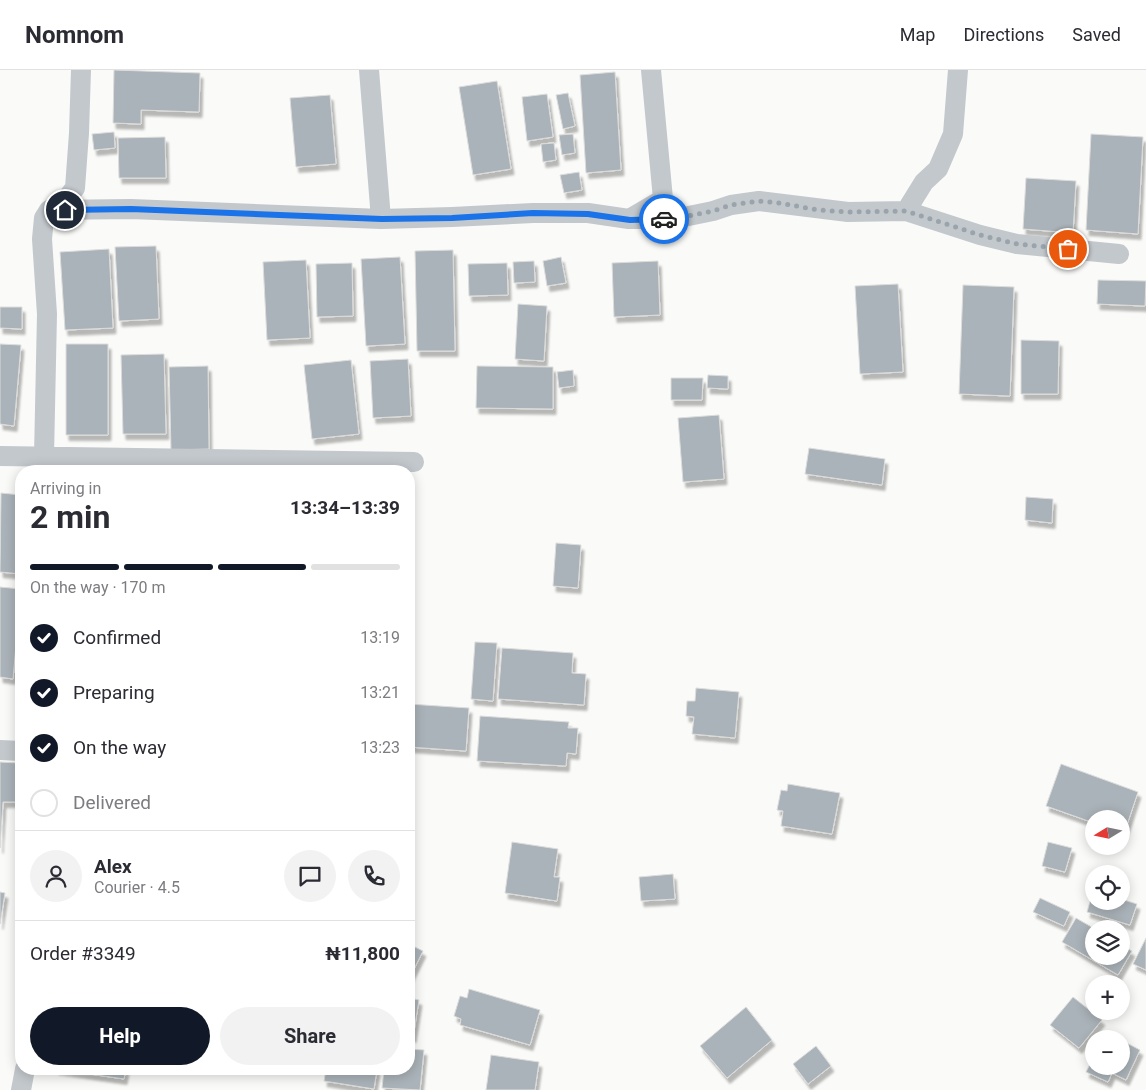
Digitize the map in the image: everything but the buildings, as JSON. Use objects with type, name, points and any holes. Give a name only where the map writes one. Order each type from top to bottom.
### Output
[{"type":"street","points":[[44,456],[47,314],[42,239],[44,218],[49,210],[64,202],[75,188],[81,70]]},
{"type":"street","points":[[369,70],[382,219]]},
{"type":"street","points":[[630,220],[663,199],[651,70]]},
{"type":"street","points":[[906,211],[924,182],[938,168],[953,134],[958,70]]},
{"type":"street","points":[[49,210],[131,209],[382,219],[452,218],[533,213],[588,214],[630,220],[674,219],[713,211],[731,205],[759,201],[818,210],[848,212],[906,211],[980,235],[1017,244],[1119,254]]},
{"type":"street","points":[[0,456],[44,456],[75,464],[414,462]]},
{"type":"street","points":[[0,750],[15,751]]},
{"type":"street","points":[[21,1090],[24,1075]]},
{"type":"way so far","points":[[664,219],[674,219],[713,211],[731,205],[759,201],[818,210],[848,212],[906,211],[980,235],[1017,244],[1068,249]]},
{"type":"route","points":[[65,210],[131,209],[382,219],[452,218],[533,213],[588,214],[630,220],[664,219]]}]
